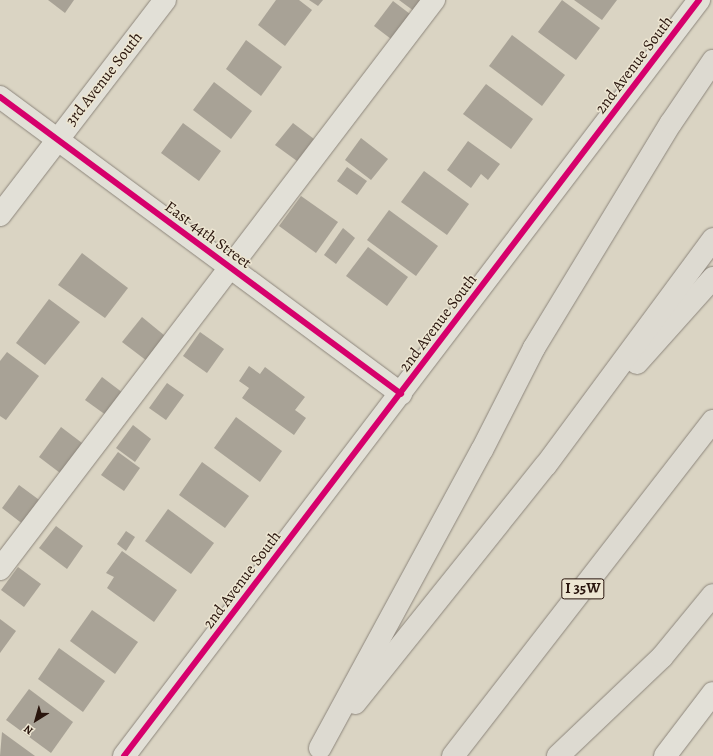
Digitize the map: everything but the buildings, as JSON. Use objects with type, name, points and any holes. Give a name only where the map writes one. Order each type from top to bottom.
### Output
[{"type":"highway","points":[[316,752],[478,457],[534,348],[671,123],[713,61]]},
{"type":"highway","points":[[316,752],[546,465],[713,239]]},
{"type":"highway","points":[[546,465],[713,278]]},
{"type":"highway","name":"I 35W","points":[[452,756],[713,421]]},
{"type":"highway","points":[[558,756],[662,657],[713,595]]},
{"type":"street","name":"3rd Avenue South","points":[[0,215],[165,0]]},
{"type":"street","points":[[0,569],[434,0]]},
{"type":"street","name":"2nd Avenue South","points":[[124,756],[401,394],[699,0]]},
{"type":"street","name":"East 44th Street","points":[[0,98],[401,394]]},
{"type":"street","points":[[665,756],[713,693]]},
{"type":"cycle path","points":[[124,756],[699,0]]},
{"type":"cycle path","points":[[0,97],[401,394]]}]
